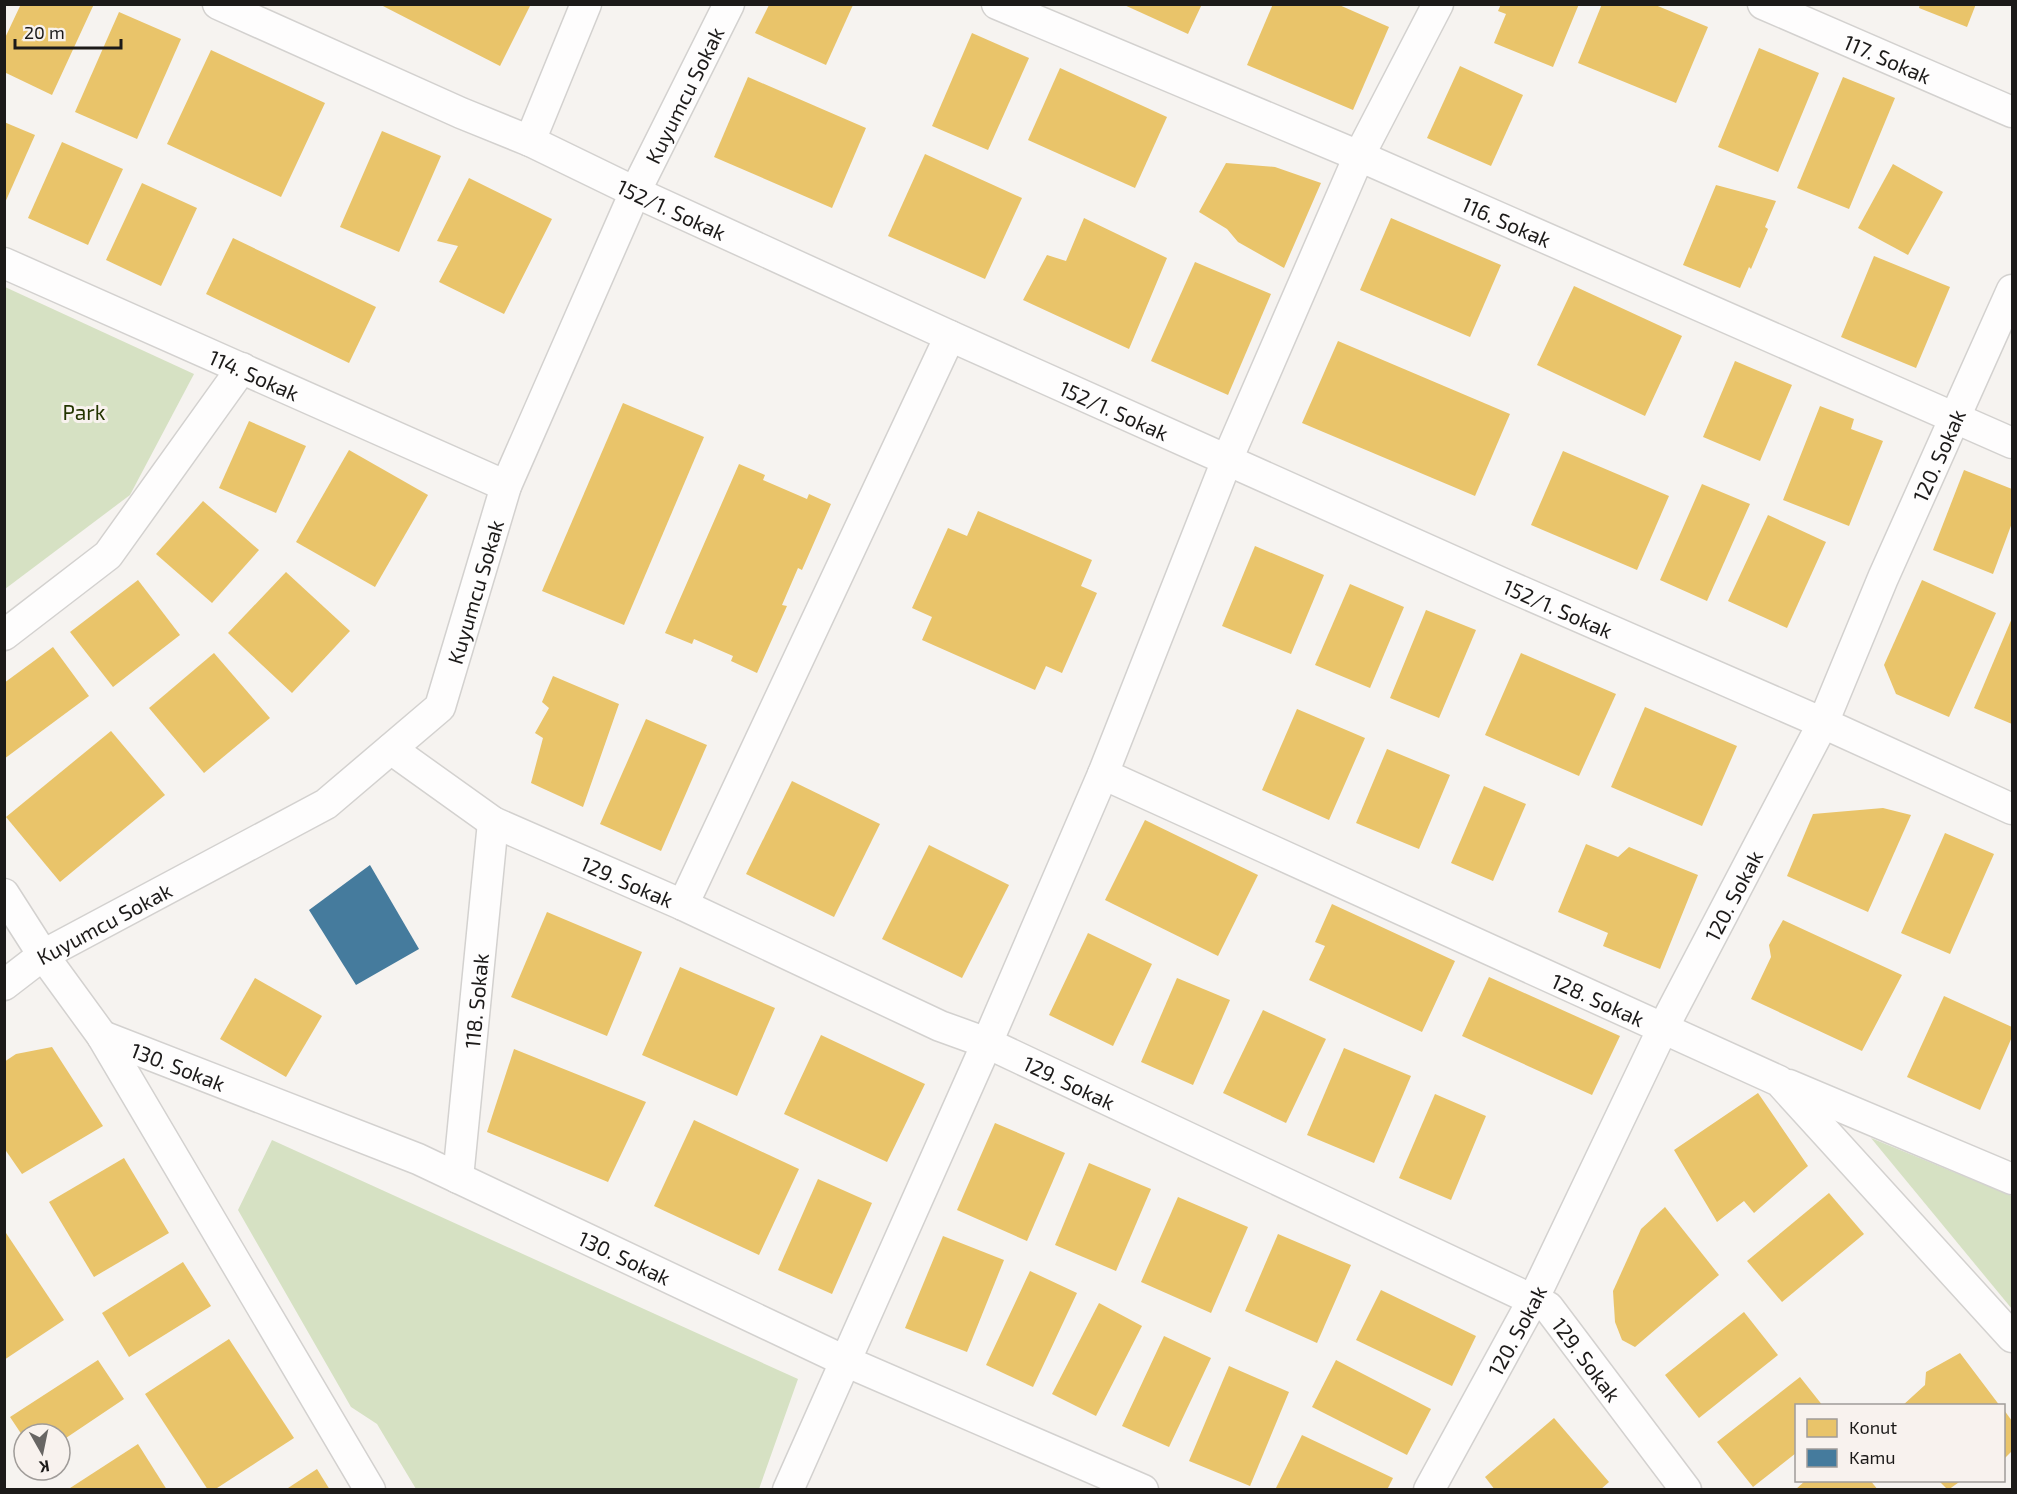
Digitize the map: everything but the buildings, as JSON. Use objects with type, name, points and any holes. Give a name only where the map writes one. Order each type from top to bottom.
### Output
[{"type":"street","name":"152/1. Sokak","points":[[218,4],[461,113],[530,141],[635,192],[950,336],[1504,585],[1823,723],[2013,809]]},
{"type":"street","points":[[530,141],[586,4]]},
{"type":"street","name":"Kuyumcu Sokak","points":[[4,985],[43,955],[326,804],[440,707],[506,486],[635,192],[729,4]]},
{"type":"street","name":"116. Sokak","points":[[997,4],[1359,156],[2013,443]]},
{"type":"street","points":[[788,1490],[987,1043],[1102,774],[1227,460],[1359,156],[1437,4]]},
{"type":"street","name":"117. Sokak","points":[[1763,4],[2013,112]]},
{"type":"street","name":"114. Sokak","points":[[4,263],[506,486]]},
{"type":"street","name":"120. Sokak","points":[[1429,1490],[1533,1300],[1663,1028],[1823,723],[1883,578],[2013,290]]},
{"type":"street","points":[[683,904],[950,336]]},
{"type":"street","points":[[4,635],[108,555],[242,368]]},
{"type":"street","name":"129. Sokak","points":[[391,749],[493,822],[683,904],[940,1026],[987,1043],[1548,1307],[1686,1490]]},
{"type":"street","name":"128. Sokak","points":[[1102,774],[1779,1081],[2013,1337]]},
{"type":"street","name":"118. Sokak","points":[[458,1178],[493,822]]},
{"type":"street","points":[[4,894],[43,955],[102,1036],[370,1490]]},
{"type":"street","name":"130. Sokak","points":[[102,1036],[418,1159],[845,1361],[1143,1490]]},
{"type":"street","points":[[1779,1081],[2013,1179]]},
{"type":"green space","name":"Park","points":[[5,287],[194,374],[130,495],[5,589]]},
{"type":"green space","points":[[1871,1138],[2012,1196],[2012,1309]]},
{"type":"green space","points":[[272,1140],[798,1379],[759,1489],[416,1489],[377,1424],[351,1407],[238,1210]]}]
